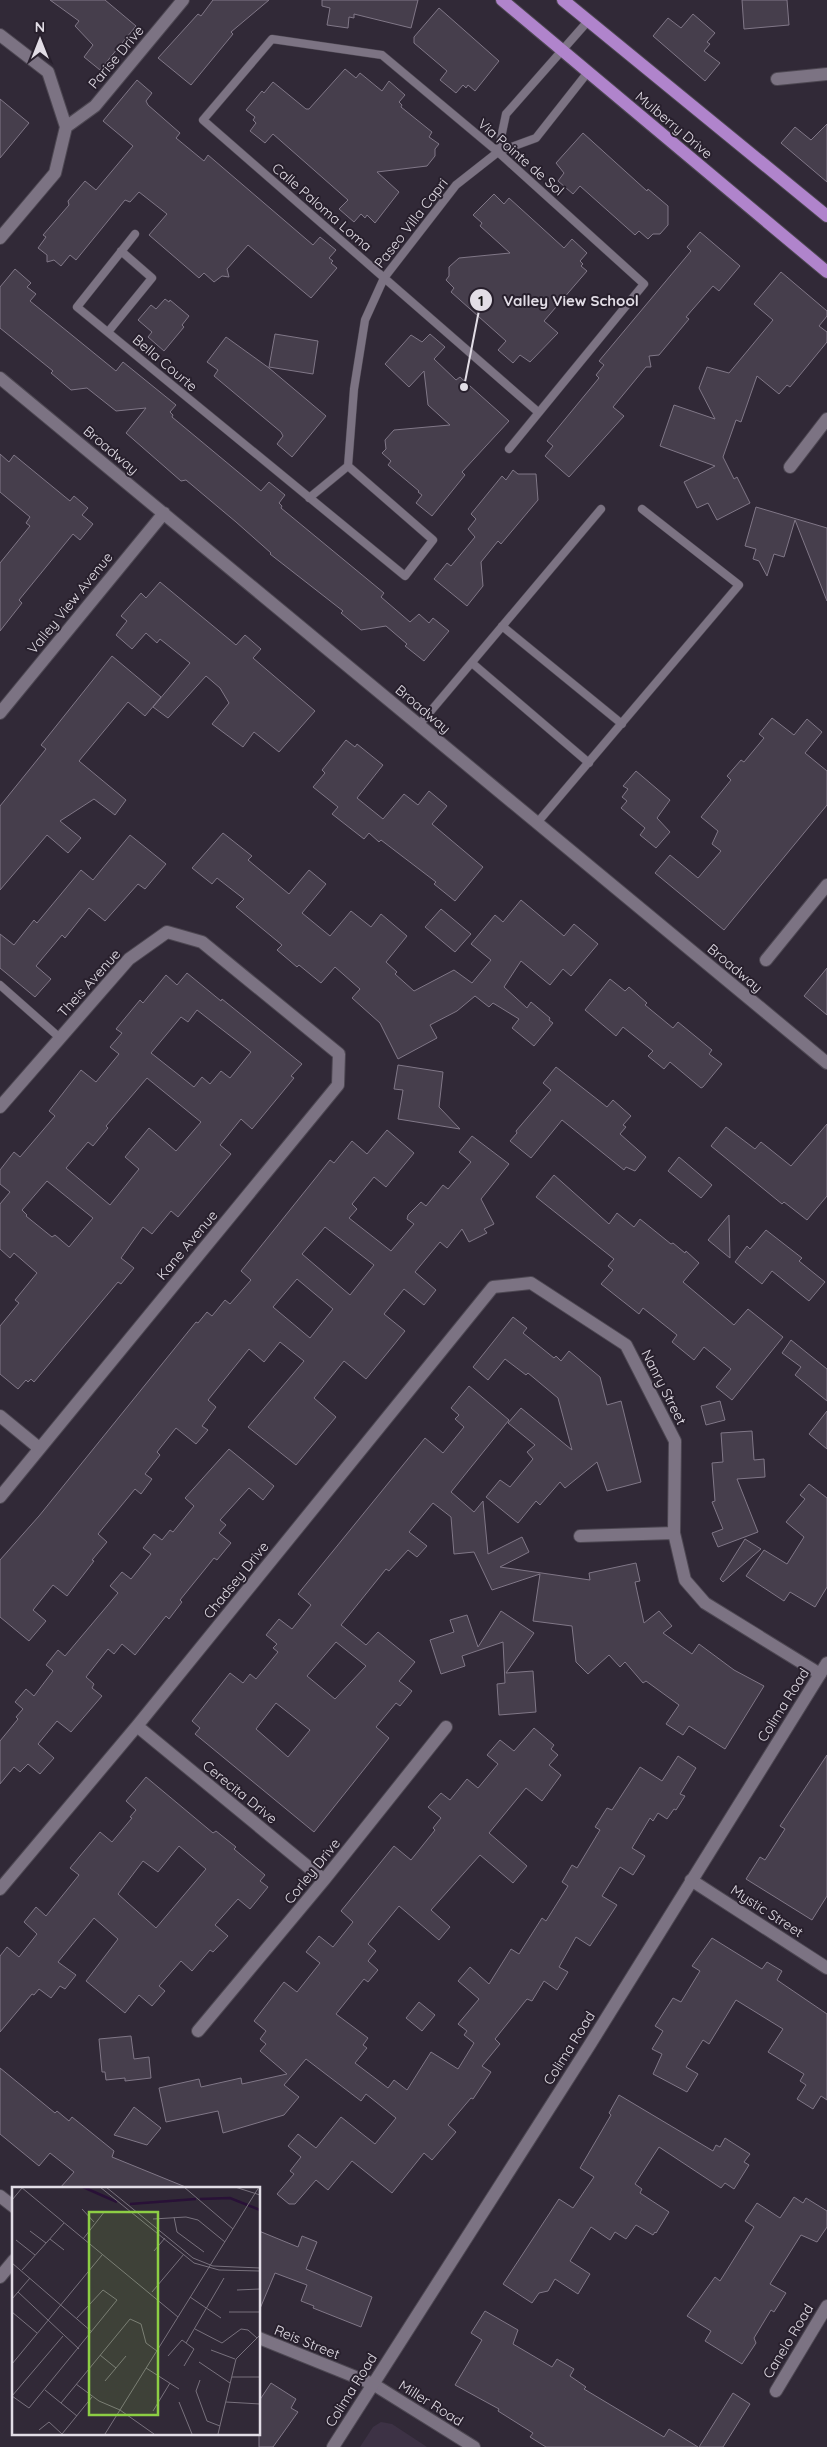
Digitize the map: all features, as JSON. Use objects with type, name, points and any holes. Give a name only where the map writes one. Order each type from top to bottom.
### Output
[{"type":"main road","name":"Mulberry Drive","points":[[502,0],[827,272]]},
{"type":"main road","name":"Mulberry Drive","points":[[563,0],[827,216]]},
{"type":"street","name":"Parise Drive","points":[[66,127],[95,106],[183,0]]},
{"type":"street","points":[[0,35],[48,72],[66,127],[55,173],[0,238]]},
{"type":"street","points":[[777,79],[827,74]]},
{"type":"street","name":"Broadway","points":[[0,378],[827,1063]]},
{"type":"street","points":[[790,467],[827,419]]},
{"type":"street","name":"Valley View Avenue","points":[[0,713],[164,513]]},
{"type":"street","points":[[766,960],[827,885]]},
{"type":"street","name":"Theis Avenue","points":[[0,1108],[128,959],[167,932],[202,942],[289,1015]]},
{"type":"street","name":"Kane Avenue","points":[[0,1497],[338,1085],[339,1054],[289,1015]]},
{"type":"street","name":"Nanry Street","points":[[493,1287],[531,1283],[626,1345],[675,1441],[674,1533],[685,1580],[705,1603],[824,1669]]},
{"type":"street","name":"Chadsey Drive","points":[[0,1890],[137,1726],[493,1287]]},
{"type":"street","points":[[0,1416],[39,1448]]},
{"type":"street","points":[[580,1536],[674,1533]]},
{"type":"street","name":"Colima Road","points":[[336,2445],[372,2384],[590,2046],[824,1669]]},
{"type":"street","name":"Cerecita Drive","points":[[137,1726],[324,1880]]},
{"type":"street","name":"Corley Drive","points":[[198,2031],[324,1880],[446,1727]]},
{"type":"street","name":"Mystic Street","points":[[692,1880],[827,1968]]},
{"type":"street","points":[[0,2196],[12,2206]]},
{"type":"street","points":[[0,2277],[12,2262]]},
{"type":"street","name":"Canelo Road","points":[[776,2392],[827,2306]]},
{"type":"street","name":"Reis Street","points":[[260,2338],[372,2384]]},
{"type":"street","name":"Miller Road","points":[[372,2384],[474,2447]]},
{"type":"lane","points":[[498,152],[506,114],[588,21]]},
{"type":"lane","name":"Via Pointe de Sol","points":[[203,120],[272,39],[382,55],[498,152],[644,284],[509,449]]},
{"type":"lane","name":"Paseo Villa Capri","points":[[348,466],[354,389],[365,320],[384,278],[456,185],[498,152],[536,138],[588,72]]},
{"type":"lane","name":"Calle Paloma Loma","points":[[203,120],[538,412]]},
{"type":"lane","name":"Bella Courte","points":[[136,234],[77,307],[405,576],[434,540],[348,466]]},
{"type":"lane","points":[[108,332],[152,278],[121,251]]},
{"type":"lane","points":[[309,498],[348,466]]},
{"type":"lane","points":[[419,725],[601,509]]},
{"type":"lane","points":[[537,824],[740,585],[642,509]]},
{"type":"lane","points":[[502,626],[622,724]]},
{"type":"lane","points":[[472,663],[589,763]]},
{"type":"lane","points":[[0,985],[60,1038]]},
{"type":"shaded area","points":[[381,2422],[392,2424],[427,2447],[360,2447],[373,2427]]},
{"type":"building","points":[[50,0],[105,0],[136,26],[100,70],[84,57],[93,45],[75,26],[79,21]]},
{"type":"building","points":[[213,0],[269,0],[231,32],[233,34],[191,85],[158,58],[198,14],[201,16]]},
{"type":"building","points":[[322,0],[418,0],[411,28],[354,14],[354,18],[349,17],[348,28],[327,25],[330,8],[322,6]]},
{"type":"building","points":[[742,0],[787,0],[789,25],[744,29]]},
{"type":"building","points":[[439,8],[499,61],[475,91],[468,85],[466,88],[463,85],[456,93],[440,80],[447,71],[414,43],[414,37]]},
{"type":"building","points":[[693,14],[715,33],[707,42],[710,44],[704,51],[720,63],[705,81],[653,36],[668,18],[681,28]]},
{"type":"building","points":[[345,69],[356,78],[360,73],[382,91],[389,81],[405,95],[399,102],[402,105],[401,107],[432,132],[429,137],[439,144],[435,149],[435,156],[427,166],[377,172],[399,192],[375,223],[367,215],[365,218],[361,214],[354,222],[339,209],[348,200],[273,134],[265,143],[250,131],[256,123],[253,120],[255,117],[246,110],[262,91],[264,93],[273,82],[306,109],[309,109]]},
{"type":"building","points":[[137,80],[152,93],[146,101],[148,105],[180,133],[176,138],[204,161],[208,155],[313,245],[320,237],[336,250],[329,258],[333,261],[331,263],[337,268],[311,298],[248,245],[227,269],[229,277],[222,276],[214,282],[204,273],[199,278],[149,235],[167,214],[139,192],[130,202],[125,200],[76,260],[70,255],[61,266],[54,260],[47,262],[47,255],[38,248],[46,237],[43,235],[69,205],[68,201],[85,181],[96,190],[133,146],[103,121]]},
{"type":"building","points":[[0,99],[29,123],[0,158]]},
{"type":"building","points":[[827,124],[827,182],[781,143],[795,127],[811,140]]},
{"type":"building","points":[[583,133],[647,191],[648,189],[668,206],[668,225],[660,234],[653,234],[648,239],[639,231],[635,235],[580,186],[573,194],[558,181],[564,173],[556,163]]},
{"type":"building","points":[[494,194],[504,204],[509,198],[564,248],[572,239],[587,253],[580,261],[583,264],[581,266],[587,271],[544,321],[558,333],[530,362],[520,355],[513,363],[498,350],[506,341],[451,292],[454,288],[446,280],[449,276],[449,267],[459,258],[510,253],[480,226],[482,223],[473,215]]},
{"type":"building","points":[[700,232],[740,266],[719,291],[713,286],[686,317],[689,319],[659,355],[649,356],[651,367],[646,367],[613,407],[624,416],[569,477],[545,456],[553,446],[547,441],[599,378],[596,375],[604,365],[599,361],[691,251],[687,247]]},
{"type":"building","points":[[15,269],[31,283],[27,287],[36,294],[30,301],[116,371],[123,362],[176,405],[170,412],[173,415],[172,417],[261,491],[269,482],[285,495],[279,503],[282,506],[281,508],[384,593],[381,597],[410,622],[419,614],[429,623],[433,618],[449,631],[424,661],[405,646],[407,644],[386,626],[361,630],[341,613],[343,611],[270,554],[236,522],[186,480],[181,481],[126,433],[146,408],[116,411],[87,388],[71,390],[51,373],[53,371],[0,328],[0,287]]},
{"type":"building","points":[[781,272],[827,311],[827,316],[819,326],[827,332],[827,342],[790,387],[787,385],[779,394],[757,376],[741,422],[736,420],[723,457],[734,479],[737,477],[750,503],[717,520],[708,503],[697,508],[684,482],[715,466],[660,446],[674,405],[715,419],[699,388],[707,367],[729,373],[773,320],[754,304]]},
{"type":"building","points":[[165,299],[169,302],[170,300],[189,316],[182,325],[184,327],[164,351],[148,337],[152,332],[138,320],[151,305],[156,309]]},
{"type":"building","points":[[275,334],[318,341],[313,374],[269,367]]},
{"type":"building","points":[[430,334],[445,347],[434,359],[456,380],[460,377],[509,421],[462,472],[465,475],[432,516],[416,503],[422,495],[419,491],[388,465],[391,461],[382,453],[386,449],[385,440],[394,430],[450,425],[428,405],[424,371],[409,387],[385,364],[411,335],[422,342]]},
{"type":"building","points":[[226,337],[269,368],[326,416],[292,457],[277,444],[283,436],[281,432],[214,376],[218,370],[207,362]]},
{"type":"building","points":[[0,454],[9,462],[14,455],[70,501],[74,496],[88,508],[82,515],[93,524],[80,540],[73,534],[19,600],[22,603],[0,631],[0,563],[30,526],[26,523],[30,517],[0,492]]},
{"type":"building","points":[[513,470],[518,474],[536,474],[538,500],[501,544],[498,541],[481,562],[483,586],[467,606],[434,579],[447,563],[451,566],[475,537],[468,529],[476,519],[471,514],[502,476],[506,480]]},
{"type":"building","points":[[756,507],[827,528],[827,601],[795,520],[784,557],[774,554],[767,576],[759,561],[753,559],[756,549],[745,546]]},
{"type":"building","points":[[160,582],[236,645],[245,635],[261,649],[253,658],[315,711],[279,752],[254,732],[243,747],[212,724],[229,703],[220,688],[206,676],[168,718],[153,707],[190,663],[160,639],[157,643],[146,633],[132,649],[116,635],[127,621],[121,616],[141,593],[146,598]]},
{"type":"building","points":[[112,656],[161,697],[145,716],[128,702],[79,761],[126,800],[115,815],[94,799],[60,821],[81,838],[68,853],[47,835],[0,890],[0,806],[46,749],[41,745]]},
{"type":"building","points":[[772,718],[794,735],[807,719],[822,732],[805,753],[827,771],[827,805],[724,930],[655,873],[670,855],[698,878],[721,851],[712,844],[718,831],[701,817],[731,780],[727,776],[741,760],[744,762],[764,738],[759,734]]},
{"type":"building","points":[[346,740],[355,747],[357,744],[383,765],[357,798],[383,819],[404,794],[418,805],[429,791],[447,806],[432,824],[483,867],[455,901],[434,884],[436,882],[381,840],[379,842],[369,833],[364,839],[332,814],[338,807],[313,787],[325,773],[322,770]]},
{"type":"building","points":[[636,771],[670,800],[657,818],[670,832],[656,848],[640,835],[645,828],[621,808],[627,801],[622,797],[628,789],[623,786]]},
{"type":"building","points":[[223,833],[252,856],[248,860],[289,894],[309,870],[326,884],[302,913],[330,936],[351,911],[371,927],[381,914],[407,936],[386,962],[397,972],[395,974],[414,991],[454,970],[472,983],[491,960],[471,944],[495,915],[503,922],[521,900],[564,936],[574,924],[598,944],[571,976],[563,969],[550,985],[521,961],[504,987],[527,1008],[531,1002],[550,1018],[549,1020],[553,1023],[534,1046],[512,1028],[519,1019],[493,1003],[489,1007],[475,996],[457,1011],[430,1025],[437,1038],[398,1059],[380,1023],[352,998],[360,989],[335,967],[321,983],[299,965],[297,967],[277,950],[282,945],[236,907],[244,899],[217,878],[212,884],[192,868]]},
{"type":"building","points":[[130,835],[166,864],[145,889],[138,884],[105,921],[89,908],[65,938],[62,935],[36,966],[51,979],[35,997],[0,968],[0,934],[14,945],[34,920],[37,923],[81,870],[93,880]]},
{"type":"building","points":[[441,909],[471,934],[455,952],[425,927]]},
{"type":"building","points":[[827,968],[827,1015],[804,996]]},
{"type":"building","points":[[187,973],[302,1064],[291,1076],[294,1078],[252,1129],[241,1119],[220,1145],[231,1154],[178,1217],[171,1211],[152,1234],[143,1227],[121,1258],[134,1268],[121,1284],[118,1282],[34,1382],[31,1379],[28,1382],[26,1380],[18,1389],[0,1374],[0,1326],[19,1303],[15,1300],[37,1273],[14,1253],[10,1258],[0,1249],[0,1204],[10,1192],[0,1184],[0,1170],[14,1152],[20,1157],[55,1116],[49,1111],[81,1070],[96,1082],[119,1054],[110,1047],[122,1033],[116,1029],[140,1000],[143,1003],[166,975],[177,985]],"holes":[[[197,1010],[251,1052],[230,1078],[221,1071],[210,1084],[202,1077],[194,1087],[151,1053],[181,1017],[188,1022]],[[147,1078],[201,1122],[176,1151],[149,1128],[125,1157],[139,1169],[110,1205],[66,1168],[88,1142],[93,1146],[108,1128],[106,1126]],[[47,1181],[93,1218],[69,1247],[55,1235],[52,1237],[26,1216],[22,1210]]]},
{"type":"building","points":[[610,979],[625,991],[629,987],[647,1003],[645,1005],[673,1028],[678,1022],[712,1050],[709,1054],[722,1064],[703,1087],[701,1088],[670,1062],[664,1069],[648,1056],[653,1051],[623,1027],[616,1036],[585,1010]]},
{"type":"building","points":[[398,1065],[443,1072],[439,1107],[460,1129],[398,1119],[403,1090],[394,1089]]},
{"type":"building","points":[[556,1067],[607,1107],[613,1100],[631,1116],[623,1125],[626,1127],[620,1134],[646,1157],[635,1171],[626,1167],[624,1170],[562,1120],[531,1158],[510,1141],[517,1133],[516,1131],[551,1090],[543,1083]]},
{"type":"building","points":[[827,1124],[827,1196],[807,1220],[784,1202],[782,1204],[711,1146],[726,1127],[755,1149],[761,1142],[791,1166]]},
{"type":"building","points":[[387,1130],[414,1153],[386,1187],[374,1177],[352,1204],[357,1209],[349,1218],[391,1251],[414,1224],[407,1219],[408,1215],[421,1202],[426,1206],[443,1185],[448,1189],[471,1162],[459,1152],[472,1136],[509,1164],[481,1199],[494,1224],[484,1229],[487,1233],[469,1242],[462,1229],[447,1248],[440,1242],[415,1272],[436,1290],[424,1305],[404,1289],[384,1314],[405,1331],[366,1379],[344,1361],[314,1398],[336,1417],[296,1465],[248,1427],[304,1361],[280,1342],[264,1362],[249,1349],[208,1400],[216,1407],[202,1426],[208,1430],[196,1444],[176,1428],[157,1452],[160,1455],[145,1474],[152,1479],[141,1494],[135,1489],[98,1534],[107,1542],[67,1596],[53,1585],[33,1610],[46,1621],[29,1641],[0,1617],[0,1560],[39,1516],[196,1322],[198,1323],[207,1312],[212,1316],[225,1300],[230,1304],[251,1280],[241,1271],[330,1160],[334,1163],[352,1141],[367,1154]],"holes":[[[325,1227],[374,1265],[350,1295],[302,1254]],[[297,1279],[333,1309],[310,1338],[273,1307]]]},
{"type":"building","points":[[679,1157],[712,1185],[701,1198],[668,1171]]},
{"type":"building","points":[[554,1175],[609,1224],[617,1213],[634,1227],[640,1219],[671,1244],[673,1243],[685,1253],[686,1251],[699,1263],[683,1282],[734,1325],[748,1309],[783,1337],[732,1400],[716,1387],[731,1369],[704,1347],[694,1360],[672,1342],[677,1335],[643,1308],[639,1314],[601,1284],[613,1270],[608,1266],[614,1259],[536,1197]]},
{"type":"building","points":[[729,1215],[730,1258],[708,1240]]},
{"type":"building","points":[[766,1230],[802,1258],[799,1261],[825,1282],[809,1301],[772,1271],[762,1284],[735,1262],[747,1246],[750,1249]]},
{"type":"building","points":[[513,1317],[527,1328],[523,1333],[554,1358],[556,1356],[561,1361],[569,1351],[600,1377],[607,1405],[621,1401],[641,1482],[607,1491],[597,1462],[565,1488],[560,1482],[540,1505],[536,1501],[518,1523],[486,1497],[500,1480],[510,1487],[533,1459],[527,1452],[535,1445],[508,1423],[521,1408],[572,1450],[558,1398],[528,1373],[526,1375],[505,1359],[488,1380],[473,1367]]},
{"type":"building","points":[[791,1340],[827,1369],[827,1401],[795,1375],[801,1367],[782,1353]]},
{"type":"building","points":[[469,1386],[509,1420],[451,1492],[474,1512],[483,1501],[488,1554],[522,1537],[529,1552],[500,1567],[590,1580],[589,1573],[636,1563],[640,1581],[635,1582],[644,1623],[659,1611],[672,1626],[663,1633],[692,1654],[699,1644],[734,1670],[764,1686],[725,1749],[689,1726],[683,1735],[666,1724],[679,1705],[646,1681],[643,1683],[625,1662],[620,1667],[609,1655],[588,1674],[576,1662],[572,1626],[533,1621],[540,1574],[492,1590],[474,1552],[454,1554],[451,1517],[433,1503],[409,1532],[427,1546],[417,1557],[408,1550],[389,1571],[386,1569],[341,1625],[366,1645],[378,1632],[415,1662],[399,1681],[412,1691],[400,1706],[396,1703],[376,1727],[389,1738],[314,1832],[195,1734],[200,1728],[192,1721],[230,1673],[243,1683],[250,1674],[256,1679],[278,1652],[273,1648],[277,1644],[266,1635],[279,1619],[292,1629],[311,1605],[298,1594],[425,1438],[443,1453],[464,1427],[455,1419],[459,1415],[451,1408]],"holes":[[[336,1642],[366,1666],[335,1699],[307,1676]],[[276,1703],[310,1730],[288,1757],[256,1729]]]},
{"type":"building","points":[[720,1401],[725,1420],[706,1425],[701,1406]]},
{"type":"building","points":[[827,1411],[827,1449],[809,1434]]},
{"type":"building","points":[[752,1431],[754,1460],[764,1459],[765,1477],[737,1479],[758,1532],[718,1547],[712,1533],[723,1529],[712,1502],[715,1501],[712,1463],[723,1462],[721,1433]]},
{"type":"building","points":[[229,1449],[274,1486],[263,1500],[249,1488],[220,1520],[226,1525],[219,1533],[231,1543],[217,1560],[214,1558],[180,1600],[182,1602],[169,1619],[166,1616],[135,1655],[122,1644],[114,1654],[108,1649],[86,1677],[94,1684],[92,1688],[102,1696],[71,1732],[57,1721],[38,1744],[54,1758],[40,1774],[28,1764],[20,1772],[14,1767],[0,1784],[0,1741],[18,1719],[16,1717],[23,1709],[15,1702],[26,1689],[34,1696],[53,1671],[46,1665],[58,1650],[65,1656],[118,1593],[110,1586],[122,1572],[131,1579],[151,1554],[143,1548],[154,1534],[162,1540],[170,1530],[173,1532],[194,1506],[185,1498]]},
{"type":"building","points":[[809,1484],[827,1498],[827,1587],[815,1607],[790,1592],[784,1601],[746,1576],[764,1550],[787,1564],[804,1537],[786,1522],[805,1499],[800,1495]]},
{"type":"building","points":[[745,1539],[761,1549],[723,1582],[720,1579]]},
{"type":"building","points":[[501,1611],[534,1633],[506,1673],[533,1671],[536,1712],[499,1715],[497,1684],[505,1683],[503,1642],[462,1656],[465,1666],[441,1674],[430,1640],[454,1632],[450,1620],[467,1615],[478,1647]]},
{"type":"building","points":[[534,1728],[554,1745],[551,1749],[558,1755],[549,1765],[561,1775],[542,1801],[526,1788],[489,1833],[527,1866],[513,1883],[480,1855],[431,1910],[450,1927],[439,1940],[399,1906],[368,1944],[376,1951],[368,1961],[378,1970],[368,1982],[364,1979],[336,2014],[368,2038],[363,2045],[367,2048],[355,2063],[388,2088],[394,2080],[407,2090],[431,2052],[458,2069],[474,2043],[464,2035],[467,2031],[458,2024],[479,1999],[458,1981],[470,1967],[489,1984],[511,1949],[519,1954],[542,1918],[546,1921],[568,1886],[562,1882],[572,1865],[577,1868],[600,1830],[595,1827],[607,1808],[612,1810],[640,1767],[662,1781],[678,1756],[696,1768],[680,1794],[685,1796],[676,1810],[674,1809],[667,1819],[658,1813],[653,1821],[650,1818],[632,1848],[645,1856],[633,1875],[620,1867],[602,1896],[617,1905],[590,1946],[576,1937],[559,1967],[568,1972],[557,1990],[544,1981],[532,2001],[527,1999],[495,2039],[500,2044],[482,2066],[491,2072],[473,2099],[471,2098],[448,2125],[456,2132],[432,2160],[424,2153],[392,2193],[352,2161],[328,2190],[316,2180],[295,2204],[289,2204],[277,2194],[294,2174],[290,2171],[301,2157],[288,2146],[298,2134],[316,2148],[341,2117],[375,2144],[396,2118],[366,2094],[361,2101],[306,2059],[284,2085],[299,2097],[284,2115],[223,2133],[218,2111],[166,2122],[159,2088],[199,2079],[201,2087],[241,2078],[242,2084],[287,2074],[260,2051],[266,2044],[260,2039],[266,2031],[254,2021],[284,1982],[297,1992],[320,1963],[306,1952],[319,1936],[333,1947],[353,1922],[341,1911],[394,1846],[411,1860],[435,1830],[433,1828],[441,1818],[428,1807],[441,1793],[450,1800],[467,1779],[478,1788],[498,1764],[487,1755],[500,1740],[514,1751]]},
{"type":"building","points":[[827,1755],[827,1896],[812,1920],[746,1879],[760,1857],[765,1860],[785,1829],[780,1826]]},
{"type":"building","points":[[146,1777],[213,1833],[216,1831],[236,1847],[234,1849],[265,1875],[260,1881],[268,1887],[250,1909],[238,1899],[215,1925],[228,1936],[213,1952],[210,1950],[192,1971],[181,1961],[159,1986],[165,1991],[152,2006],[139,1995],[125,2013],[86,1981],[118,1939],[94,1918],[58,1962],[76,1975],[65,1989],[60,1986],[51,1998],[39,1989],[34,1995],[32,1994],[0,2032],[0,1956],[7,1947],[19,1957],[37,1934],[24,1922],[36,1907],[46,1916],[79,1875],[70,1868],[100,1832],[112,1842],[132,1818],[130,1817],[136,1810],[126,1801]],"holes":[[[179,1846],[206,1869],[156,1928],[118,1894],[143,1861],[158,1872]]]},
{"type":"building","points":[[712,1938],[762,1969],[767,1962],[782,1971],[777,1980],[827,2014],[827,2100],[821,2096],[813,2109],[797,2099],[806,2085],[800,2081],[804,2074],[768,2052],[783,2029],[736,2000],[709,2044],[703,2040],[686,2067],[698,2074],[687,2092],[653,2074],[662,2054],[652,2049],[663,2031],[655,2026],[673,1998],[681,2002],[700,1971],[692,1966]]},
{"type":"building","points":[[419,2002],[435,2015],[422,2031],[406,2018]]},
{"type":"building","points":[[131,2036],[134,2059],[149,2057],[151,2078],[125,2081],[125,2078],[106,2080],[105,2072],[102,2072],[99,2039]]},
{"type":"building","points":[[0,2068],[55,2113],[57,2111],[69,2121],[72,2117],[114,2151],[112,2157],[186,2187],[61,2187],[74,2172],[50,2153],[39,2166],[0,2134]]},
{"type":"building","points":[[619,2095],[713,2151],[716,2145],[720,2147],[725,2138],[750,2154],[744,2162],[749,2165],[734,2189],[725,2183],[721,2188],[659,2147],[635,2184],[642,2189],[640,2193],[669,2212],[656,2233],[653,2235],[636,2225],[626,2239],[615,2232],[610,2240],[591,2227],[570,2261],[590,2274],[578,2294],[555,2279],[548,2291],[539,2293],[532,2303],[503,2284],[559,2199],[573,2208],[594,2177],[580,2168],[611,2115],[609,2113]]},
{"type":"building","points":[[134,2107],[161,2128],[147,2145],[114,2135]]},
{"type":"building","points":[[794,2197],[803,2203],[806,2198],[827,2211],[827,2227],[817,2242],[801,2235],[770,2284],[786,2293],[774,2312],[771,2310],[754,2338],[756,2343],[742,2364],[705,2341],[711,2331],[687,2316],[715,2277],[720,2281],[754,2227],[745,2221],[757,2203],[780,2218]]},
{"type":"building","points":[[260,2231],[298,2247],[302,2236],[317,2242],[306,2269],[372,2297],[361,2327],[313,2308],[314,2306],[301,2301],[307,2285],[275,2273],[260,2309]]},
{"type":"building","points":[[485,2311],[518,2330],[513,2344],[552,2367],[557,2359],[574,2369],[570,2376],[586,2387],[584,2389],[664,2437],[669,2429],[698,2447],[546,2447],[530,2437],[533,2433],[498,2411],[499,2409],[455,2385],[482,2340],[471,2333]]},
{"type":"building","points":[[271,2383],[296,2399],[291,2408],[298,2412],[273,2447],[259,2447],[260,2400]]},
{"type":"building","points":[[733,2393],[750,2404],[723,2447],[699,2447]]},
{"type":"place","name":"Valley View School","points":[[464,387]]}]
